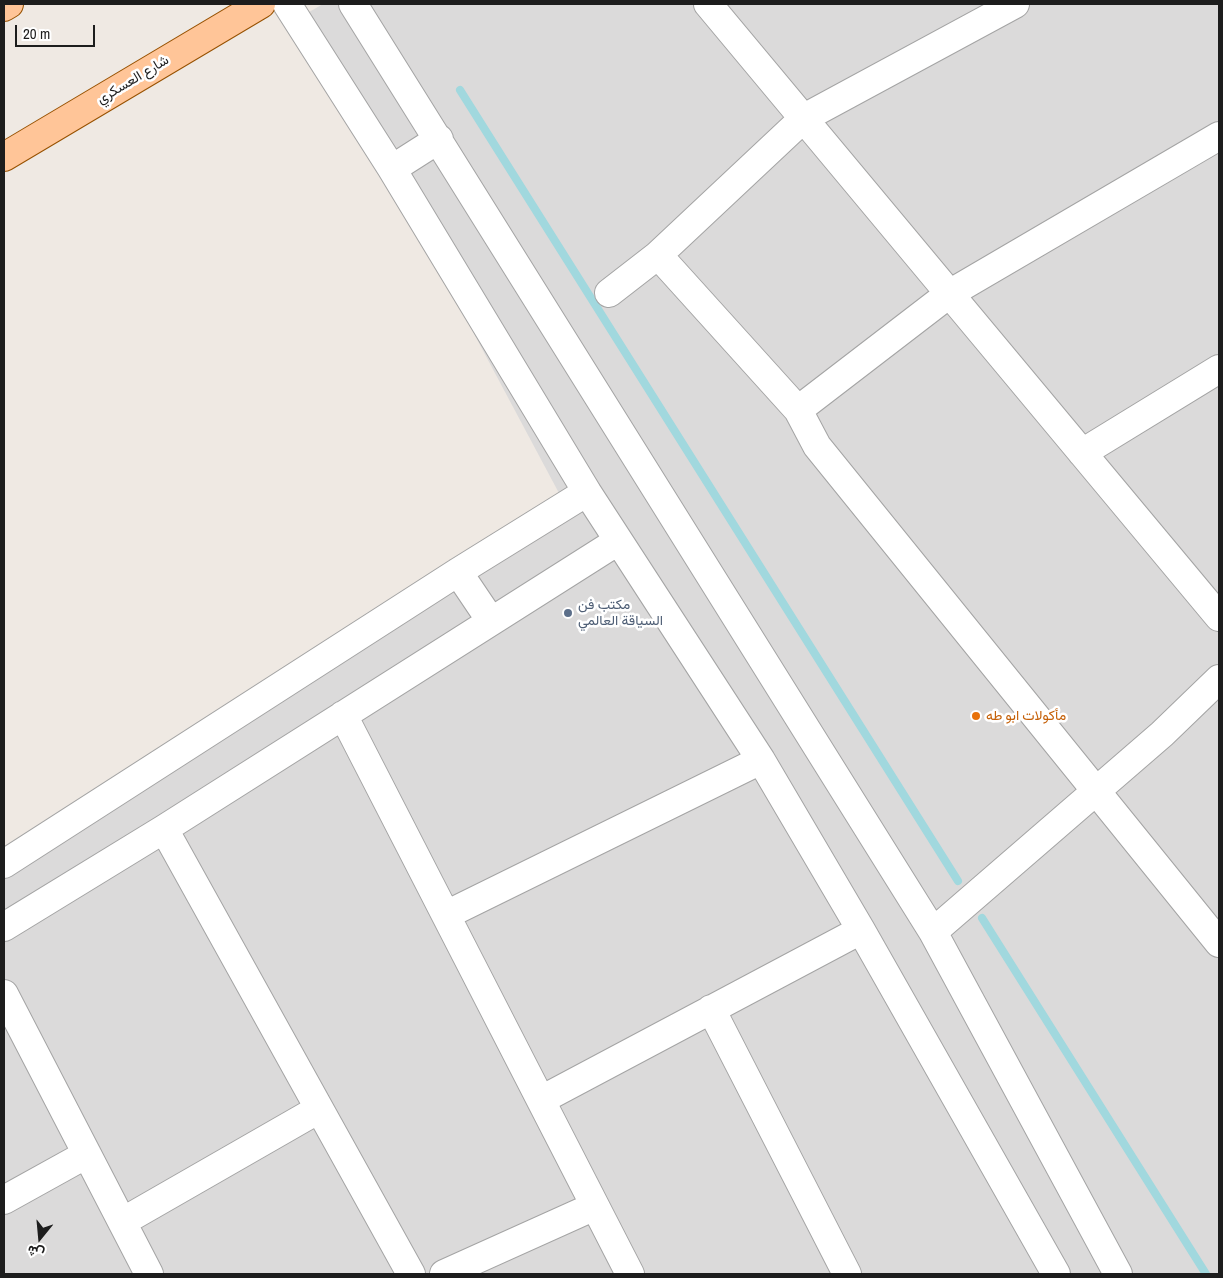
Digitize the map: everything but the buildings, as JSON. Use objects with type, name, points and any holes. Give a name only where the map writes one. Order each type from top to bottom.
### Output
[{"type":"main road","points":[[4,7],[9,4]]},
{"type":"main road","name":"شارع العسكري","points":[[4,157],[261,4]]},
{"type":"street","points":[[287,4],[392,169],[587,492],[761,760],[1056,1274]]},
{"type":"street","points":[[353,4],[933,932],[1118,1274]]},
{"type":"street","points":[[708,4],[1082,453],[1217,610]]},
{"type":"street","points":[[609,293],[658,255],[804,118],[1016,4]]},
{"type":"street","points":[[798,410],[949,294],[1219,136]]},
{"type":"street","points":[[392,169],[438,139]]},
{"type":"street","points":[[658,255],[798,410],[817,446],[1219,943]]},
{"type":"street","points":[[1082,453],[1219,369]]},
{"type":"street","points":[[4,864],[458,572],[587,492]]},
{"type":"street","points":[[4,926],[164,829],[618,541]]},
{"type":"street","points":[[458,572],[491,621]]},
{"type":"street","points":[[933,932],[1162,734],[1219,679]]},
{"type":"street","points":[[343,715],[630,1274]]},
{"type":"street","points":[[446,915],[761,760]]},
{"type":"street","points":[[164,829],[411,1274]]},
{"type":"street","points":[[541,1100],[860,930]]},
{"type":"street","points":[[4,994],[149,1274]]},
{"type":"street","points":[[711,1009],[847,1274]]},
{"type":"street","points":[[122,1222],[319,1110]]},
{"type":"street","points":[[4,1200],[87,1154]]},
{"type":"street","points":[[444,1274],[595,1206]]},
{"type":"shaded area","points":[[323,4],[1219,4],[1219,1274],[4,1274],[4,870],[568,510],[304,15]]},
{"type":"waterway","points":[[460,90],[958,881]]},
{"type":"waterway","points":[[982,918],[1206,1274]]},
{"type":"place","name":"مكتب فن السياقة العالمي","points":[[568,613]]},
{"type":"place","name":"مأكولات ابو طه","points":[[976,716]]}]
